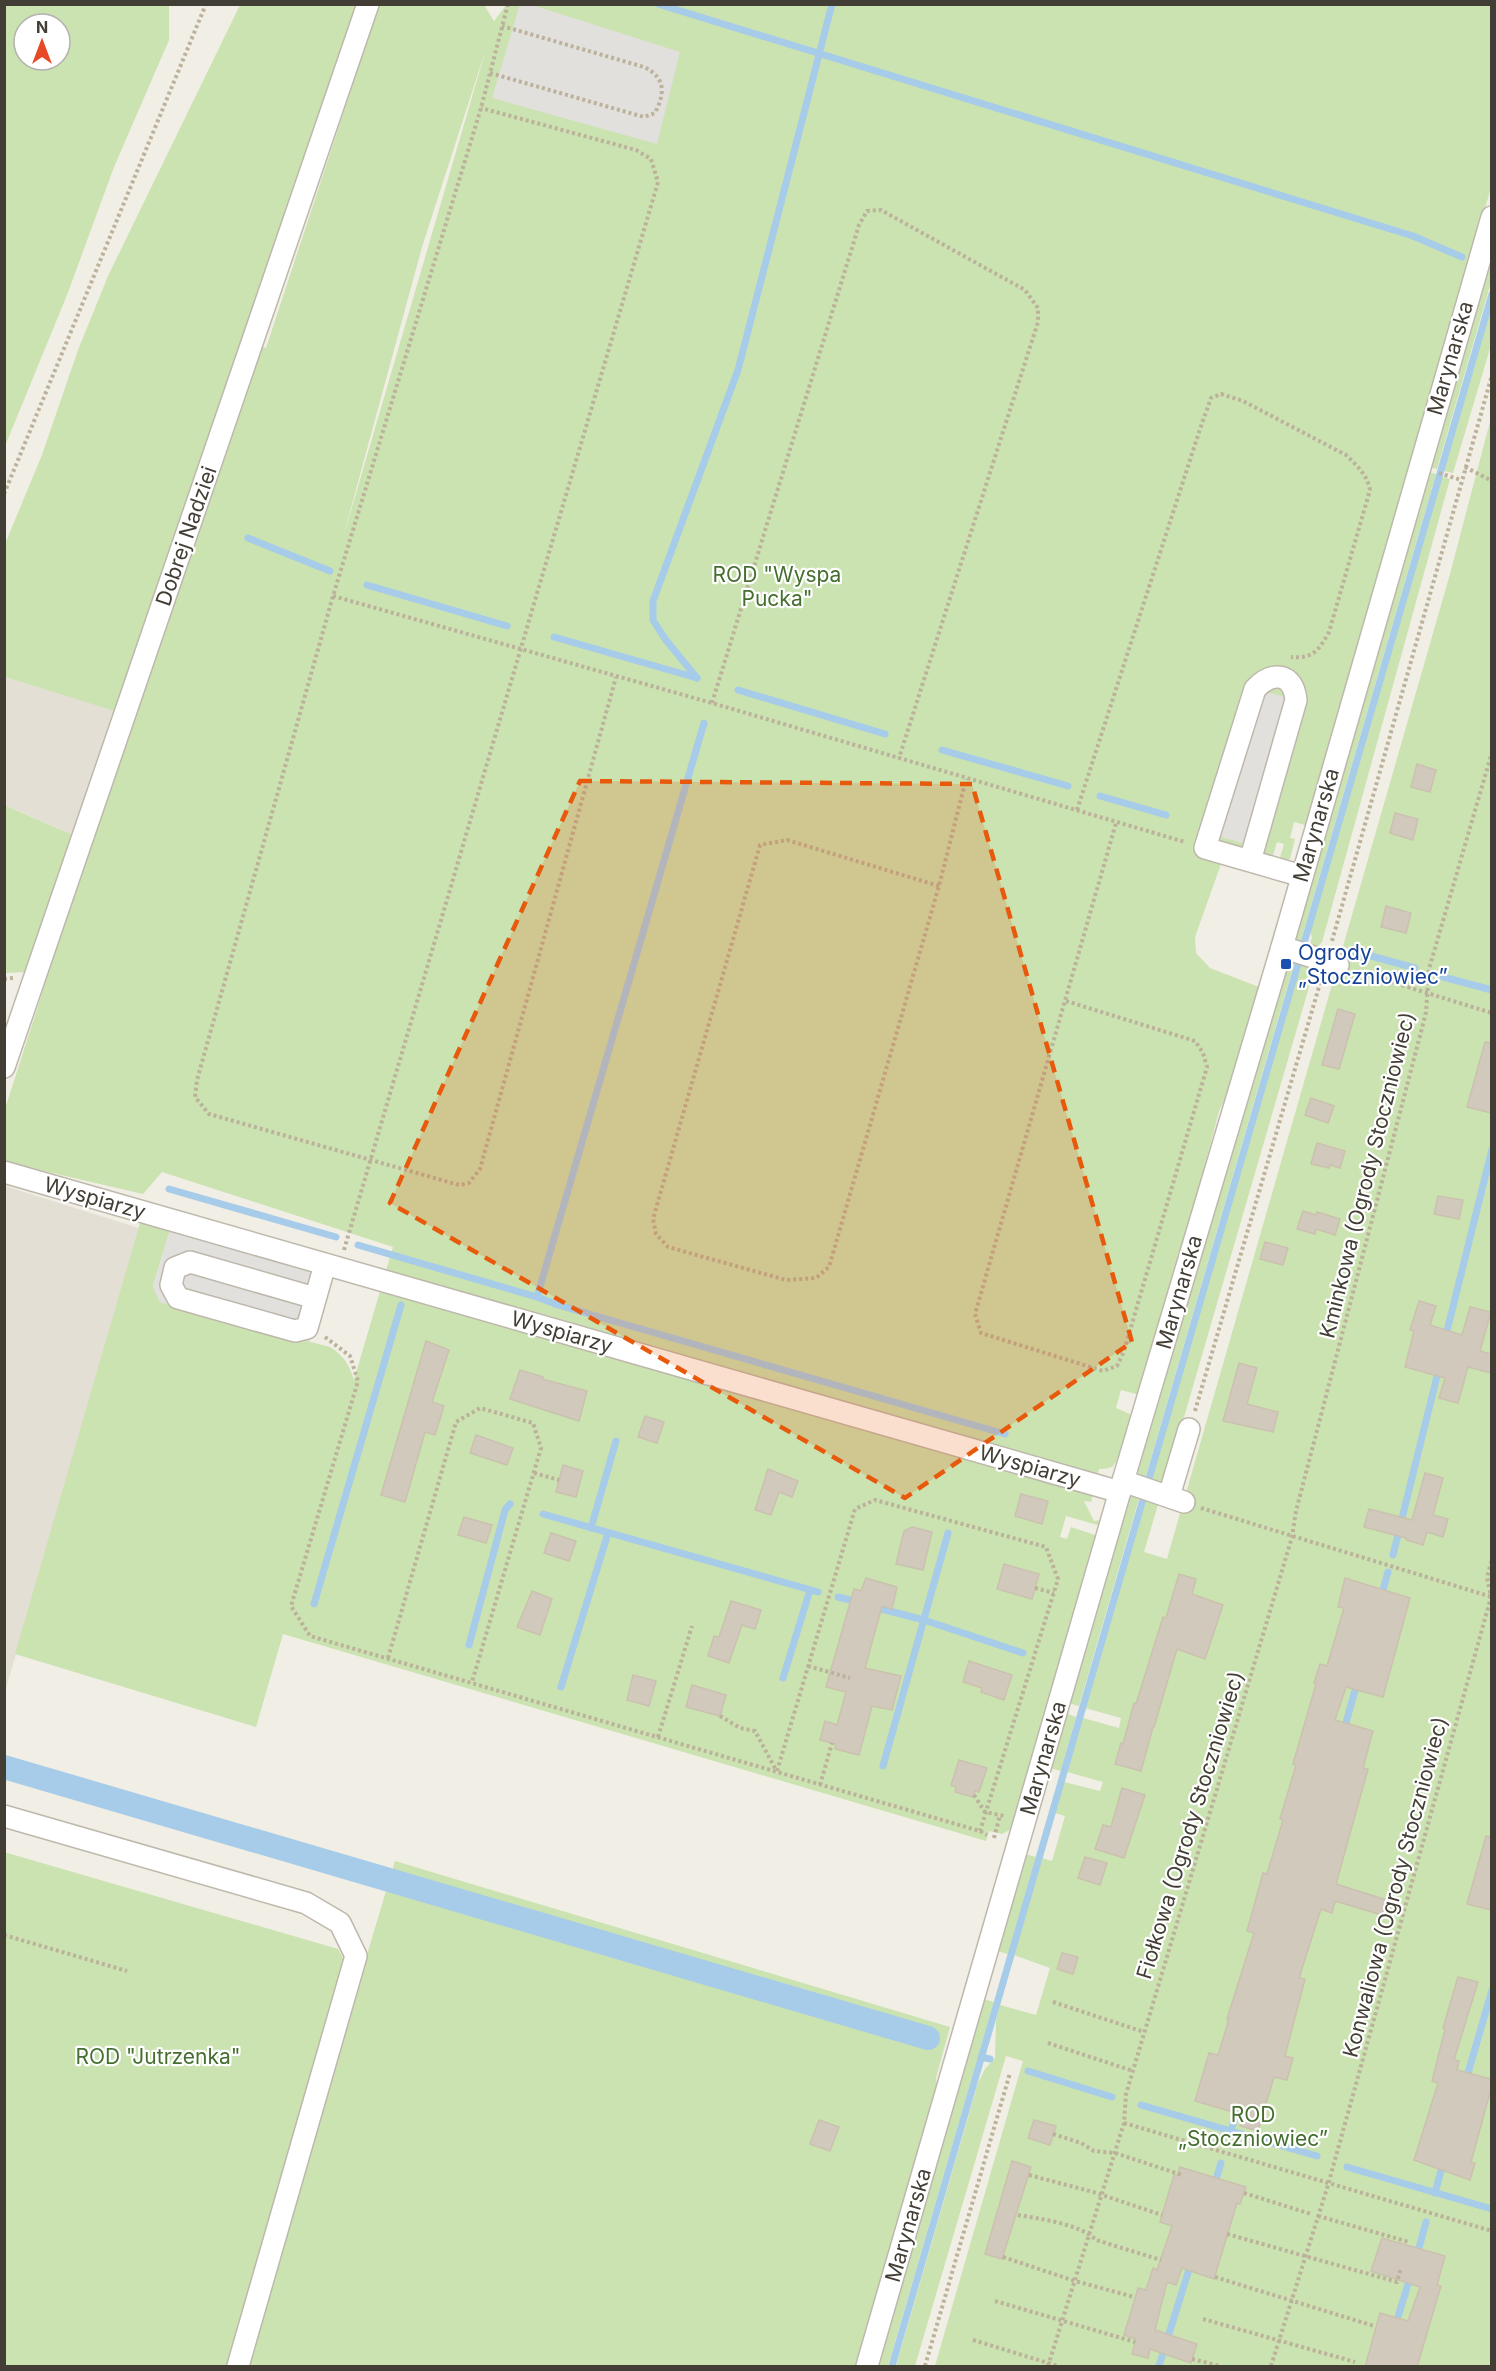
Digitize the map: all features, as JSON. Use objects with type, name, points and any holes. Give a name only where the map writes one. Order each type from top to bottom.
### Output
[{"type":"street","name":"Dobrej Nadziei","points":[[4,1066],[368,4]]},
{"type":"street","name":"Marynarska","points":[[867,2367],[1125,1485],[1309,956],[1302,876],[1491,217]]},
{"type":"street","points":[[1250,861],[1296,700],[1295,688],[1288,680],[1276,676],[1264,679],[1255,689],[1206,848],[1250,861],[1302,876]]},
{"type":"street","name":"Wyspiarzy","points":[[4,1172],[330,1271],[1172,1497]]},
{"type":"street","points":[[315,1298],[190,1262],[175,1268],[171,1285],[178,1298],[295,1331],[310,1329],[315,1298],[330,1271]]},
{"type":"street","points":[[1172,1497],[1189,1429]]},
{"type":"street","points":[[4,1816],[306,1903],[340,1923],[356,1956],[238,2367]]},
{"type":"path","points":[[4,494],[206,4]]},
{"type":"path","points":[[508,4],[481,108],[333,596],[200,1068],[195,1097],[208,1114],[459,1185],[469,1183],[480,1168],[616,677]]},
{"type":"path","points":[[490,73],[644,117],[655,113],[660,104],[662,91],[660,81],[653,72],[502,26]]},
{"type":"path","points":[[330,1271],[369,1160],[658,182],[651,159],[636,150],[481,108]]},
{"type":"path","points":[[712,703],[859,225],[867,211],[881,210],[1025,290],[1038,308],[1038,322],[898,758]]},
{"type":"path","points":[[1189,1429],[1309,956],[1465,468],[1491,375]]},
{"type":"path","points":[[1077,810],[1211,398],[1221,394],[1243,401],[1346,455],[1359,467],[1369,484],[1370,490],[1329,632],[1319,650],[1302,657],[1280,656]]},
{"type":"path","points":[[1465,468],[1491,481]]},
{"type":"path","points":[[1445,475],[1461,480]]},
{"type":"path","points":[[333,596],[712,703],[1206,848]]},
{"type":"path","name":"Kminkowa (Ogrody Stoczniowiec)","points":[[1292,1537],[1296,1511],[1426,1012],[1429,969],[1491,752]]},
{"type":"path","points":[[939,886],[787,840],[760,845],[652,1219],[656,1234],[668,1247],[786,1280],[816,1278],[829,1267],[939,886],[966,779]]},
{"type":"path","points":[[1066,1001],[1195,1041],[1203,1053],[1207,1067],[1124,1352],[1117,1366],[1103,1371],[981,1333],[975,1314],[1116,823]]},
{"type":"path","points":[[1309,956],[1491,1013]]},
{"type":"path","points":[[310,1329],[333,1341],[351,1356],[358,1381],[291,1606],[310,1636],[777,1771],[987,1835]]},
{"type":"path","points":[[388,1658],[456,1422],[480,1408],[533,1423],[541,1448],[472,1683]]},
{"type":"path","points":[[534,1473],[559,1480]]},
{"type":"path","points":[[1172,1497],[1292,1537],[1491,1597]]},
{"type":"path","points":[[777,1771],[855,1509],[874,1500],[1046,1547],[1058,1579],[980,1831]]},
{"type":"path","name":"Fiołkowa (Ogrody Stoczniowiec)","points":[[1048,2365],[1124,2123],[1126,2094],[1292,1537]]},
{"type":"path","name":"Konwaliowa (Ogrody Stoczniowiec)","points":[[1271,2367],[1328,2185],[1491,1597],[1487,1577],[1491,1559]]},
{"type":"path","points":[[1035,1588],[1054,1593]]},
{"type":"path","points":[[658,1737],[692,1626]]},
{"type":"path","points":[[808,1666],[850,1678]]},
{"type":"path","points":[[720,1716],[740,1728],[755,1731],[777,1771]]},
{"type":"path","points":[[820,1785],[832,1743]]},
{"type":"path","points":[[974,1795],[986,1812],[994,1814]]},
{"type":"path","points":[[994,1838],[1000,1815]]},
{"type":"path","points":[[4,1935],[127,1971]]},
{"type":"path","points":[[1053,2002],[1144,2032]]},
{"type":"path","points":[[1048,2043],[1133,2071]]},
{"type":"path","points":[[925,2367],[1010,2073]]},
{"type":"path","points":[[1124,2123],[1328,2185],[1491,2231]]},
{"type":"path","points":[[1053,2134],[1081,2143],[1094,2151],[1114,2153],[1182,2175]]},
{"type":"path","points":[[1029,2175],[1162,2215]]},
{"type":"path","points":[[1244,2193],[1311,2214]]},
{"type":"path","points":[[1018,2215],[1058,2223],[1089,2233],[1096,2240],[1161,2260]]},
{"type":"path","points":[[1318,2216],[1409,2242]]},
{"type":"path","points":[[1227,2234],[1397,2282],[1401,2268]]},
{"type":"path","points":[[1003,2257],[1075,2281],[1134,2297]]},
{"type":"path","points":[[1215,2277],[1374,2326]]},
{"type":"path","points":[[995,2301],[1135,2342]]},
{"type":"path","points":[[1203,2319],[1355,2362]]},
{"type":"path","points":[[973,2340],[1058,2367]]},
{"type":"path","points":[[1192,2359],[1220,2367]]},
{"type":"highlighted area","points":[[580,781],[972,784],[1132,1342],[905,1498],[390,1203]]},
{"type":"shaded area","points":[[520,4],[532,5],[680,52],[657,144],[492,98]]},
{"type":"shaded area","points":[[4,677],[115,710],[75,836],[5,805]]},
{"type":"shaded area","points":[[1255,689],[1296,700],[1254,846],[1210,834]]},
{"type":"shaded area","points":[[5,1186],[139,1228],[5,1692]]},
{"type":"shaded area","points":[[170,1230],[327,1276],[310,1342],[160,1302],[153,1287]]},
{"type":"green space","points":[[5,4],[169,5],[169,40],[114,167],[67,295],[5,446]]},
{"type":"green space","name":"ROD \"Wyspa Pucka\"","points":[[507,4],[1491,5],[1490,191],[1305,825],[1294,822],[1290,838],[1295,839],[1290,859],[1279,861],[1284,844],[1277,842],[1267,875],[1221,864],[1195,937],[1196,953],[1210,968],[1259,987],[1227,1094],[1219,1111],[1187,1233],[1178,1254],[1140,1393],[1121,1390],[1116,1408],[1130,1414],[1121,1449],[1113,1466],[1099,1469],[1091,1502],[1084,1501],[1094,1521],[1102,1520],[1101,1526],[1066,1516],[1060,1537],[1067,1539],[1071,1527],[1098,1536],[1012,1829],[1002,1834],[989,1831],[986,1841],[283,1634],[256,1727],[15,1654],[140,1223],[170,1230],[153,1286],[160,1302],[330,1347],[345,1361],[354,1380],[393,1247],[162,1172],[143,1194],[5,1162],[5,1109],[131,716],[5,677],[5,544],[42,455],[78,350],[108,276],[240,5],[357,5],[244,340],[266,348],[379,5],[484,5],[494,21]],"holes":[[[484,55],[342,541],[422,247]]]},
{"type":"green space","points":[[1491,251],[1491,282],[1437,469],[1429,467]]},
{"type":"green space","points":[[1491,308],[1491,345],[1453,473],[1444,471]]},
{"type":"green space","name":"ROD „Stoczniowiec”","points":[[1491,418],[1491,2366],[935,2366],[1023,2061],[1006,2056],[915,2366],[896,2366],[978,2083],[985,2069],[995,2058],[996,2021],[1000,2005],[1036,2015],[1050,1968],[1014,1955],[1042,1858],[1052,1861],[1065,1816],[1055,1813],[1064,1782],[1100,1791],[1103,1782],[1067,1772],[1083,1718],[1119,1728],[1121,1718],[1085,1708],[1147,1497],[1159,1501],[1144,1552],[1167,1559],[1450,574]]},
{"type":"green space","points":[[1428,472],[1436,474],[1300,944],[1291,941]]},
{"type":"green space","points":[[1442,477],[1450,479],[1322,942],[1315,949],[1309,947],[1312,937],[1310,932]]},
{"type":"green space","points":[[4,805],[75,836],[28,972],[5,973]]},
{"type":"green space","points":[[1287,954],[1296,957],[1145,1479],[1134,1475]]},
{"type":"green space","points":[[1302,960],[1314,970],[1164,1486],[1151,1481]]},
{"type":"green space","points":[[1129,1491],[1140,1495],[1079,1706],[1068,1703]]},
{"type":"green space","points":[[1065,1713],[1076,1717],[1061,1771],[1050,1768]]},
{"type":"green space","name":"ROD \"Jutrzenka\"","points":[[4,1852],[338,1949],[345,1962],[227,2366],[5,2366]]},
{"type":"green space","points":[[1025,1854],[1036,1857],[1008,1954],[997,1951]]},
{"type":"green space","points":[[395,1861],[950,2027],[936,2078],[937,2089],[858,2366],[244,2366]]},
{"type":"green space","points":[[983,1999],[994,2002],[888,2366],[877,2366]]},
{"type":"building","points":[[1417,764],[1436,770],[1430,792],[1411,787]]},
{"type":"building","points":[[1395,813],[1418,819],[1413,840],[1390,833]]},
{"type":"building","points":[[1386,906],[1411,913],[1406,933],[1381,927]]},
{"type":"building","points":[[1338,1009],[1355,1014],[1339,1069],[1322,1065]]},
{"type":"building","points":[[1485,1042],[1491,1043],[1491,1113],[1467,1107]]},
{"type":"building","points":[[1311,1098],[1334,1106],[1328,1123],[1305,1115]]},
{"type":"building","points":[[1317,1143],[1345,1151],[1340,1168],[1311,1164]]},
{"type":"building","points":[[1438,1196],[1463,1200],[1459,1219],[1434,1214]]},
{"type":"building","points":[[1303,1211],[1316,1215],[1317,1212],[1340,1219],[1335,1235],[1316,1229],[1315,1234],[1297,1229]]},
{"type":"building","points":[[1265,1242],[1288,1248],[1283,1265],[1260,1259]]},
{"type":"building","points":[[1419,1301],[1436,1306],[1430,1325],[1462,1335],[1470,1307],[1491,1312],[1480,1351],[1491,1354],[1491,1373],[1468,1367],[1458,1403],[1439,1398],[1445,1378],[1405,1367],[1414,1331],[1410,1330]]},
{"type":"building","points":[[426,1341],[449,1350],[432,1402],[444,1406],[435,1435],[425,1432],[405,1502],[381,1495]]},
{"type":"building","points":[[1239,1363],[1257,1368],[1247,1404],[1278,1412],[1273,1432],[1223,1421]]},
{"type":"building","points":[[520,1370],[543,1377],[542,1379],[587,1391],[579,1421],[510,1399]]},
{"type":"building","points":[[645,1416],[664,1422],[657,1443],[638,1437]]},
{"type":"building","points":[[476,1435],[513,1448],[507,1465],[470,1453]]},
{"type":"building","points":[[563,1465],[583,1471],[576,1497],[556,1492]]},
{"type":"building","points":[[768,1469],[798,1481],[792,1497],[779,1492],[771,1515],[755,1510]]},
{"type":"building","points":[[1425,1473],[1443,1478],[1433,1515],[1448,1519],[1443,1537],[1427,1532],[1423,1545],[1364,1527],[1369,1509],[1412,1520]]},
{"type":"building","points":[[1021,1494],[1048,1501],[1042,1524],[1015,1516]]},
{"type":"building","points":[[464,1517],[492,1525],[486,1543],[458,1535]]},
{"type":"building","points":[[912,1527],[932,1532],[923,1570],[896,1564],[904,1531]]},
{"type":"building","points":[[551,1533],[576,1541],[569,1561],[544,1553]]},
{"type":"building","points":[[1004,1564],[1039,1574],[1032,1599],[997,1589]]},
{"type":"building","points":[[1179,1574],[1196,1579],[1192,1594],[1223,1605],[1205,1659],[1177,1649],[1141,1771],[1115,1764]]},
{"type":"building","points":[[866,1578],[897,1587],[892,1609],[882,1606],[865,1668],[901,1676],[892,1710],[872,1706],[859,1755],[835,1749],[836,1744],[820,1740],[825,1721],[837,1725],[846,1692],[826,1687],[854,1589],[861,1591]]},
{"type":"building","points":[[1345,1578],[1410,1598],[1383,1697],[1346,1687],[1335,1720],[1373,1731],[1363,1768],[1368,1769],[1336,1884],[1390,1901],[1385,1916],[1335,1901],[1332,1913],[1321,1909],[1299,1978],[1305,1979],[1285,2056],[1293,2058],[1287,2080],[1274,2077],[1258,2131],[1240,2126],[1243,2115],[1195,2101],[1209,2053],[1218,2055],[1254,1933],[1247,1931],[1263,1873],[1267,1874],[1283,1820],[1280,1819],[1296,1765],[1293,1764],[1316,1684],[1314,1683],[1320,1664],[1327,1666],[1344,1608],[1338,1607]]},
{"type":"building","points":[[532,1591],[552,1599],[540,1635],[517,1627]]},
{"type":"building","points":[[731,1601],[761,1610],[755,1629],[742,1625],[729,1663],[708,1656],[714,1636],[719,1637]]},
{"type":"building","points":[[969,1661],[1012,1675],[1004,1700],[981,1692],[982,1688],[963,1682]]},
{"type":"building","points":[[633,1675],[656,1681],[649,1706],[627,1700]]},
{"type":"building","points":[[692,1685],[726,1695],[720,1716],[686,1707]]},
{"type":"building","points":[[959,1760],[987,1768],[979,1792],[975,1791],[973,1797],[955,1792],[956,1787],[951,1785]]},
{"type":"building","points":[[1122,1788],[1145,1795],[1124,1858],[1095,1849],[1103,1825],[1111,1827]]},
{"type":"building","points":[[1486,1836],[1491,1837],[1491,1910],[1467,1904]]},
{"type":"building","points":[[1085,1857],[1107,1863],[1100,1885],[1078,1878]]},
{"type":"building","points":[[1062,1953],[1078,1957],[1073,1974],[1057,1969]]},
{"type":"building","points":[[1458,1977],[1478,1982],[1454,2060],[1459,2061],[1457,2070],[1491,2079],[1491,2089],[1471,2162],[1475,2163],[1470,2180],[1414,2160],[1438,2083],[1432,2081],[1445,2029],[1443,2028]]},
{"type":"building","points":[[819,2120],[839,2127],[830,2151],[810,2144]]},
{"type":"building","points":[[1034,2120],[1056,2126],[1050,2145],[1028,2138]]},
{"type":"building","points":[[1012,2161],[1031,2167],[1002,2259],[985,2254]]},
{"type":"building","points":[[1180,2167],[1246,2187],[1240,2204],[1237,2203],[1214,2279],[1182,2268],[1176,2285],[1167,2282],[1155,2330],[1197,2344],[1191,2363],[1150,2349],[1148,2358],[1132,2354],[1136,2339],[1124,2335],[1138,2288],[1146,2290],[1153,2268],[1157,2270],[1172,2226],[1160,2222],[1174,2175],[1177,2176]]},
{"type":"building","points":[[1382,2238],[1445,2256],[1437,2285],[1441,2286],[1417,2367],[1365,2367],[1380,2313],[1408,2321],[1420,2287],[1371,2271]]},
{"type":"waterway","points":[[658,4],[1413,236],[1462,257]]},
{"type":"waterway","points":[[697,678],[665,639],[653,620],[653,601],[738,370],[832,4]]},
{"type":"waterway","points":[[892,2366],[1492,294]]},
{"type":"waterway","points":[[248,538],[330,571]]},
{"type":"waterway","points":[[367,585],[507,626]]},
{"type":"waterway","points":[[554,637],[697,678]]},
{"type":"waterway","points":[[738,690],[885,734]]},
{"type":"waterway","points":[[537,1297],[704,723]]},
{"type":"waterway","points":[[942,750],[1068,786]]},
{"type":"waterway","points":[[1100,796],[1166,815]]},
{"type":"waterway","points":[[1353,951],[1415,968]]},
{"type":"waterway","points":[[1443,977],[1492,990]]},
{"type":"waterway","points":[[1445,1339],[1492,1149]]},
{"type":"waterway","points":[[169,1189],[336,1237]]},
{"type":"waterway","points":[[358,1245],[1005,1434]]},
{"type":"waterway","points":[[314,1604],[401,1305]]},
{"type":"waterway","points":[[1393,1555],[1439,1368]]},
{"type":"waterway","points":[[591,1528],[616,1441]]},
{"type":"waterway","points":[[469,1645],[505,1510],[510,1504]]},
{"type":"waterway","points":[[543,1514],[818,1592]]},
{"type":"waterway","points":[[561,1687],[608,1533]]},
{"type":"waterway","points":[[883,1766],[948,1533]]},
{"type":"waterway","points":[[1381,1597],[1388,1572]]},
{"type":"waterway","points":[[783,1678],[810,1590]]},
{"type":"waterway","points":[[838,1597],[858,1602]]},
{"type":"waterway","points":[[874,1607],[924,1620],[1023,1653]]},
{"type":"waterway","points":[[1344,1730],[1357,1683]]},
{"type":"waterway","points":[[4,1767],[928,2038]]},
{"type":"waterway","points":[[1466,2080],[1492,1990]]},
{"type":"waterway","points":[[981,2057],[990,2059]]},
{"type":"waterway","points":[[1028,2071],[1112,2097]]},
{"type":"waterway","points":[[1231,2131],[1239,2104]]},
{"type":"waterway","points":[[1141,2105],[1317,2156]]},
{"type":"waterway","points":[[1214,2186],[1221,2163]]},
{"type":"waterway","points":[[1435,2193],[1443,2163]]},
{"type":"waterway","points":[[1347,2167],[1492,2209]]},
{"type":"waterway","points":[[1417,2255],[1426,2222]]},
{"type":"waterway","points":[[1159,2366],[1191,2263]]},
{"type":"waterway","points":[[1395,2327],[1411,2274]]},
{"type":"place","name":"Ogrody „Stoczniowiec”","points":[[1286,964]]}]
